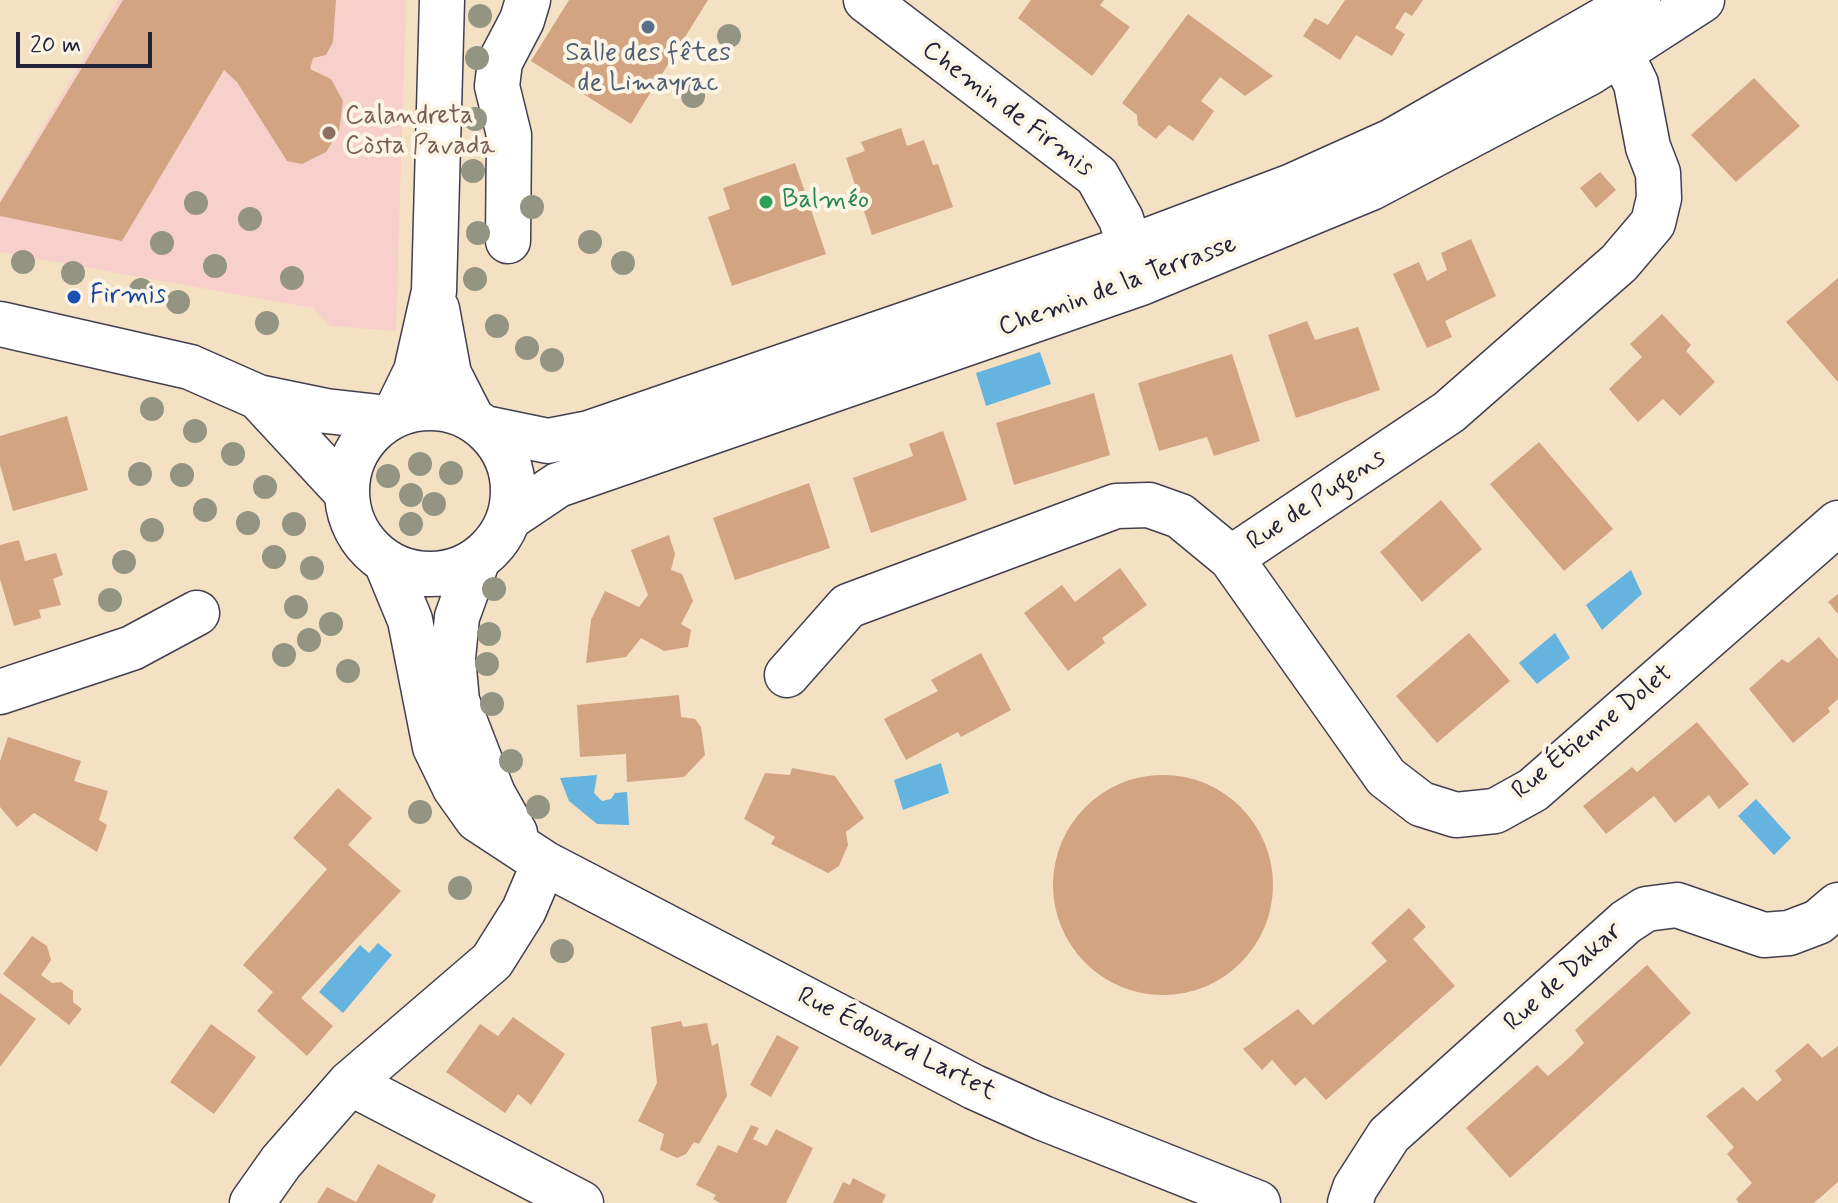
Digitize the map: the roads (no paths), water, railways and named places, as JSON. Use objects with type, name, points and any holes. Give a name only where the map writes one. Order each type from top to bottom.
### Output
[{"type":"street","points":[[434,291],[449,374],[479,423],[496,440],[510,470],[513,485],[509,518],[497,541],[478,559],[454,571],[430,575],[408,572],[386,562],[357,534],[346,492],[353,457],[373,429],[392,416],[416,371],[434,291],[442,0]]},
{"type":"street","points":[[508,241],[509,135],[497,86],[500,62],[522,20],[528,0]]},
{"type":"street","name":"Chemin de Firmis","points":[[866,0],[1097,176],[1121,219],[1136,265]]},
{"type":"street","name":"Chemin de la Terrasse","points":[[1598,53],[1638,0]]},
{"type":"street","name":"Chemin de la Terrasse","points":[[509,518],[558,485],[1136,265],[1292,186],[1598,53],[1702,0]]},
{"type":"street","name":"Rue de Pugens","points":[[787,675],[848,606],[1116,506],[1149,505],[1180,516],[1231,558],[1449,412],[1619,263],[1653,223],[1659,198],[1658,173],[1648,147],[1605,99],[1598,53]]},
{"type":"street","name":"Chemin de la Terrasse","points":[[479,423],[548,441],[589,433],[1136,265]]},
{"type":"street","points":[[0,324],[190,367],[258,397],[340,413],[392,416],[426,407],[442,408],[479,423]]},
{"type":"street","points":[[258,397],[346,492]]},
{"type":"street","name":"Rue Étienne Dolet","points":[[1231,558],[1386,777],[1421,804],[1456,815],[1495,811],[1533,790],[1838,523]]},
{"type":"street","points":[[252,1203],[281,1162],[350,1083],[492,961],[524,910],[534,856],[493,794],[457,701],[453,658],[457,617],[478,559]]},
{"type":"street","name":"Rue Édouard Lartet","points":[[386,562],[410,620],[435,747],[455,788],[477,819],[534,856],[974,1087],[1043,1118],[1258,1203]]},
{"type":"street","points":[[0,692],[132,648],[197,613]]},
{"type":"street","name":"Rue de Dakar","points":[[1350,1203],[1355,1188],[1389,1135],[1626,922],[1646,909],[1677,905],[1764,935],[1789,933],[1818,922],[1838,905]]},
{"type":"street","points":[[350,1083],[581,1203]]},
{"type":"water","points":[[1040,352],[1051,384],[986,406],[976,373]]},
{"type":"water","points":[[1631,570],[1642,594],[1602,630],[1586,605]]},
{"type":"water","points":[[1555,633],[1570,658],[1537,684],[1519,663]]},
{"type":"water","points":[[941,763],[949,793],[903,810],[894,780]]},
{"type":"water","points":[[597,775],[594,793],[602,801],[611,799],[615,793],[627,792],[629,825],[597,824],[569,801],[560,778]]},
{"type":"water","points":[[1756,799],[1791,838],[1774,855],[1738,816]]},
{"type":"water","points":[[378,943],[392,955],[343,1013],[319,992],[360,945],[369,953]]},
{"type":"place","name":"Salle des fêtes de Limayrac","points":[[648,27]]},
{"type":"place","name":"Calandreta Còsta Pavada","points":[[329,133]]},
{"type":"place","name":"Balméo","points":[[766,202]]},
{"type":"place","name":"Firmis","points":[[74,297]]}]
